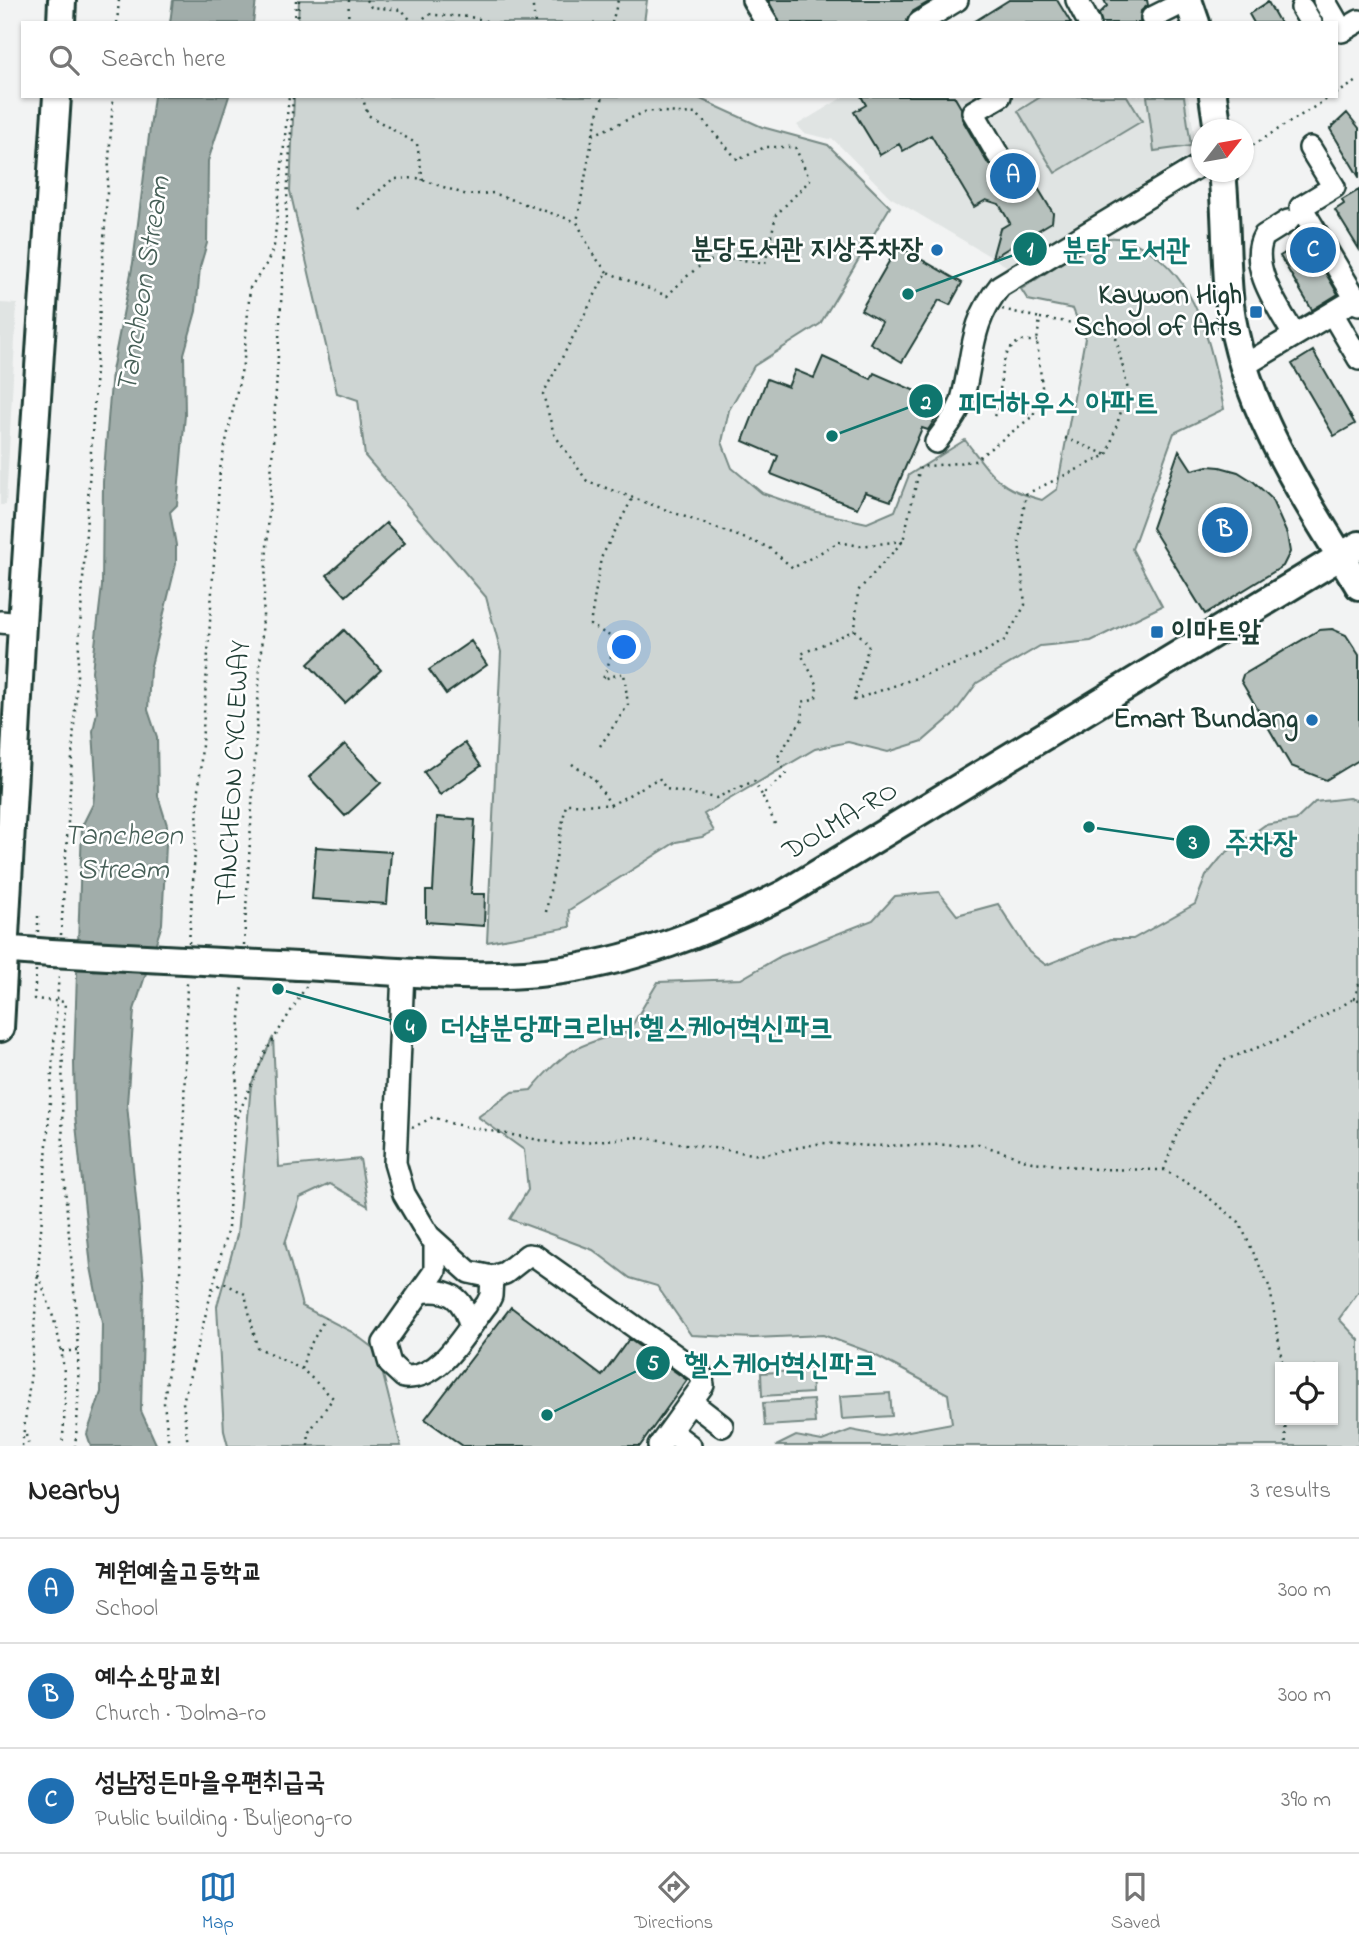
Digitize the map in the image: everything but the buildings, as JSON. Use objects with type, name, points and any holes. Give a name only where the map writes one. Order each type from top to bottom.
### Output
[{"type":"main road","points":[[61,21],[62,0]]},
{"type":"main road","points":[[1188,0],[1195,21]]},
{"type":"main road","points":[[0,1028],[11,623],[57,98]]},
{"type":"main road","points":[[1213,98],[1216,119]]},
{"type":"main road","points":[[1223,182],[1230,307],[1245,365],[1274,442],[1350,550],[1359,586]]},
{"type":"main road","name":"DOLMA-RO","points":[[52,952],[507,975],[549,972],[631,956],[753,909],[784,894],[1350,550]]},
{"type":"main road","points":[[2,949],[52,952]]},
{"type":"street","points":[[754,0],[766,21]]},
{"type":"street","points":[[922,21],[957,0]]},
{"type":"street","points":[[1077,0],[1088,21]]},
{"type":"street","points":[[1152,18],[1188,0]]},
{"type":"street","points":[[1324,0],[1346,29]]},
{"type":"street","points":[[997,98],[973,113],[998,155]]},
{"type":"street","points":[[1245,365],[1358,300],[1301,207],[1334,187],[1310,148]]},
{"type":"street","points":[[936,442],[961,403],[975,352],[975,326],[987,302],[1000,286],[1191,171]]},
{"type":"street","points":[[1288,221],[1264,236],[1260,254],[1264,284],[1294,335]]},
{"type":"street","points":[[1332,313],[1359,359]]},
{"type":"street","points":[[403,971],[396,1163],[404,1195],[435,1244],[469,1272],[492,1277],[505,1273],[522,1259],[535,1256],[701,1374],[703,1385],[665,1439],[690,1446]]},
{"type":"street","points":[[435,1244],[435,1270],[384,1343],[385,1354],[396,1371],[404,1377],[414,1378],[431,1371],[491,1296],[492,1277]]},
{"type":"street","points":[[420,1292],[444,1290],[457,1297],[470,1325]]},
{"type":"street","points":[[691,1402],[722,1426]]},
{"type":"path","points":[[117,21],[118,0]]},
{"type":"path","points":[[296,21],[298,0]]},
{"type":"path","points":[[348,21],[349,0]]},
{"type":"path","points":[[366,0],[371,7],[402,10],[412,21]]},
{"type":"path","points":[[533,0],[536,21]]},
{"type":"path","points":[[613,21],[618,0]]},
{"type":"path","points":[[421,21],[428,14],[446,17],[471,15],[486,21]]},
{"type":"path","points":[[1338,93],[1359,80]]},
{"type":"path","points":[[22,1446],[57,1002],[52,952],[113,98]]},
{"type":"path","points":[[188,952],[220,469],[244,359],[250,288],[267,264],[274,246],[291,98]]},
{"type":"path","name":"TANCHEON CYCLEWAY","points":[[244,948],[291,98]]},
{"type":"path","points":[[363,98],[368,115],[417,144],[423,181]]},
{"type":"path","points":[[593,135],[646,111],[697,114],[738,160],[765,146],[795,147],[810,180],[776,215],[765,264],[723,255],[695,269],[667,296],[607,272],[592,253],[577,222],[593,135],[602,98]]},
{"type":"path","points":[[1254,144],[1329,98]]},
{"type":"path","points":[[358,209],[393,179],[423,181],[467,195],[493,193],[577,222]]},
{"type":"path","points":[[607,272],[543,394],[554,434],[587,481],[768,547],[793,568],[839,542],[860,546],[903,541]]},
{"type":"path","points":[[998,308],[1040,318],[1115,329],[1128,390],[1107,455],[1026,494],[1018,541],[1025,605],[1005,640],[975,657],[854,700],[869,645],[855,630],[858,591],[903,541],[920,467],[974,461],[1033,416],[1042,387],[1037,341],[1040,318]]},
{"type":"path","points":[[994,416],[1000,404],[1002,368],[1009,350],[1020,341],[1037,341]]},
{"type":"path","points":[[1000,404],[1033,416]]},
{"type":"path","points":[[1065,438],[1107,455]]},
{"type":"path","points":[[600,747],[628,705],[624,673],[603,679],[617,640],[590,625],[601,558],[633,497]]},
{"type":"path","points":[[762,795],[786,774],[777,758],[803,718],[802,702],[816,698],[817,684],[801,654],[855,630]]},
{"type":"path","points":[[572,764],[594,779],[611,805]]},
{"type":"path","points":[[546,912],[566,804],[611,805],[659,778],[666,789],[716,798],[754,781],[775,824]]},
{"type":"path","points":[[38,911],[52,952],[34,999],[65,1002],[62,1123],[78,1351],[75,1446]]},
{"type":"path","points":[[232,1128],[265,1053],[308,967]]},
{"type":"path","points":[[188,1446],[183,1402],[228,1228],[242,975]]},
{"type":"path","points":[[169,1446],[164,1403],[180,1273],[187,978]]},
{"type":"path","points":[[1164,1170],[1176,1136],[1199,1094],[1225,1060],[1285,1037],[1357,1000],[1359,984]]},
{"type":"path","points":[[397,1135],[433,1117],[453,1124],[561,1144],[639,1138],[760,1154],[822,1143],[871,1146],[979,1144],[1031,1162],[1095,1169],[1164,1170],[1198,1189],[1239,1222],[1270,1288],[1282,1362]]},
{"type":"path","points":[[37,1272],[59,1332],[62,1351],[65,1380],[62,1446]]},
{"type":"path","points":[[212,1289],[224,1283],[245,1294],[257,1347],[302,1369],[334,1398],[309,1432],[308,1446]]},
{"type":"path","points":[[302,1369],[306,1353],[325,1318]]},
{"type":"path","points":[[62,1351],[78,1351]]},
{"type":"path","points":[[1285,1425],[1286,1446]]},
{"type":"path","points":[[24,1432],[29,1446]]},
{"type":"shaded area","points":[[299,0],[647,0],[644,21],[298,21]]},
{"type":"shaded area","points":[[294,98],[698,98],[762,127],[828,145],[890,207],[820,324],[754,366],[729,410],[722,442],[732,468],[762,493],[817,512],[867,523],[895,511],[909,475],[965,440],[989,471],[1005,485],[1042,500],[1057,489],[1085,338],[1073,309],[1028,300],[1021,289],[1096,242],[1110,238],[1142,246],[1179,279],[1191,299],[1208,342],[1224,409],[1174,433],[1132,549],[1162,606],[1091,641],[1040,646],[977,683],[953,715],[923,741],[888,752],[848,742],[815,749],[704,814],[714,831],[702,837],[676,842],[569,910],[570,927],[487,942],[501,652],[486,597],[365,456],[358,400],[337,393],[290,191]]},
{"type":"shaded area","points":[[842,98],[1188,98],[1192,119],[1191,154],[1008,267],[890,197],[834,140],[804,133],[797,125]]},
{"type":"shaded area","points":[[1039,98],[1128,98],[1142,121],[1055,173],[1018,111]]},
{"type":"shaded area","points":[[1147,98],[1184,98],[1191,146],[1154,151]]},
{"type":"shaded area","points":[[0,303],[17,304],[6,505],[0,505]]},
{"type":"shaded area","points":[[1349,798],[1359,801],[1359,1291],[1339,1319],[1359,1340],[1359,1446],[776,1446],[796,1436],[822,1441],[851,1430],[882,1436],[952,1423],[948,1394],[869,1352],[823,1335],[753,1338],[691,1335],[657,1286],[630,1278],[593,1250],[510,1219],[528,1190],[524,1150],[478,1117],[512,1092],[531,1090],[553,1066],[573,1050],[628,1032],[658,982],[741,979],[781,956],[873,920],[895,896],[939,892],[957,915],[998,904],[1029,952],[1046,965],[1111,939],[1133,939],[1195,904],[1206,876],[1223,855],[1265,825],[1296,820],[1315,802]]},
{"type":"shaded area","points":[[273,1037],[279,1167],[360,1159],[368,1206],[330,1184],[300,1198],[285,1243],[302,1306],[352,1332],[377,1351],[401,1446],[228,1446],[224,1431],[217,1306],[237,1235],[251,1085]]},
{"type":"shaded area","points":[[811,1370],[812,1393],[762,1396],[761,1373]]},
{"type":"shaded area","points":[[890,1393],[892,1416],[842,1419],[840,1396]]},
{"type":"shaded area","points":[[813,1400],[815,1423],[765,1426],[763,1403]]},
{"type":"water","points":[[173,0],[256,0],[253,21],[170,21]]},
{"type":"water","name":"Tancheon Stream","points":[[154,98],[228,98],[208,161],[207,243],[200,267],[196,311],[184,354],[185,415],[177,505],[170,512],[176,545],[176,564],[150,670],[148,710],[157,737],[158,796],[167,825],[162,924],[134,1010],[127,1104],[144,1283],[141,1411],[157,1446],[91,1446],[87,1434],[101,1392],[102,1323],[91,1267],[75,1115],[74,1062],[82,826],[93,804],[96,778],[93,731],[97,712],[92,671],[102,586],[103,482],[112,371],[133,263]]},
{"type":"place","name":"계원예술고등학교","points":[[1013,176]]},
{"type":"place","name":"분당도서관 지상주차장","points":[[937,250]]},
{"type":"place","name":"성남정든마을우편취급국","points":[[1313,250]]},
{"type":"place","name":"분당 도서관","points":[[908,294]]},
{"type":"place","name":"Kaywon High School of Arts","points":[[1256,312]]},
{"type":"place","name":"피더하우스 아파트","points":[[832,436]]},
{"type":"place","name":"예수소망교회","points":[[1225,530]]},
{"type":"place","name":"이마트앞","points":[[1157,632]]},
{"type":"place","name":"Emart Bundang","points":[[1312,720]]},
{"type":"place","name":"주차장","points":[[1089,827]]},
{"type":"place","name":"더샵분당파크리버.헬스케어혁신파크","points":[[278,989]]},
{"type":"place","name":"헬스케어혁신파크","points":[[547,1415]]}]
